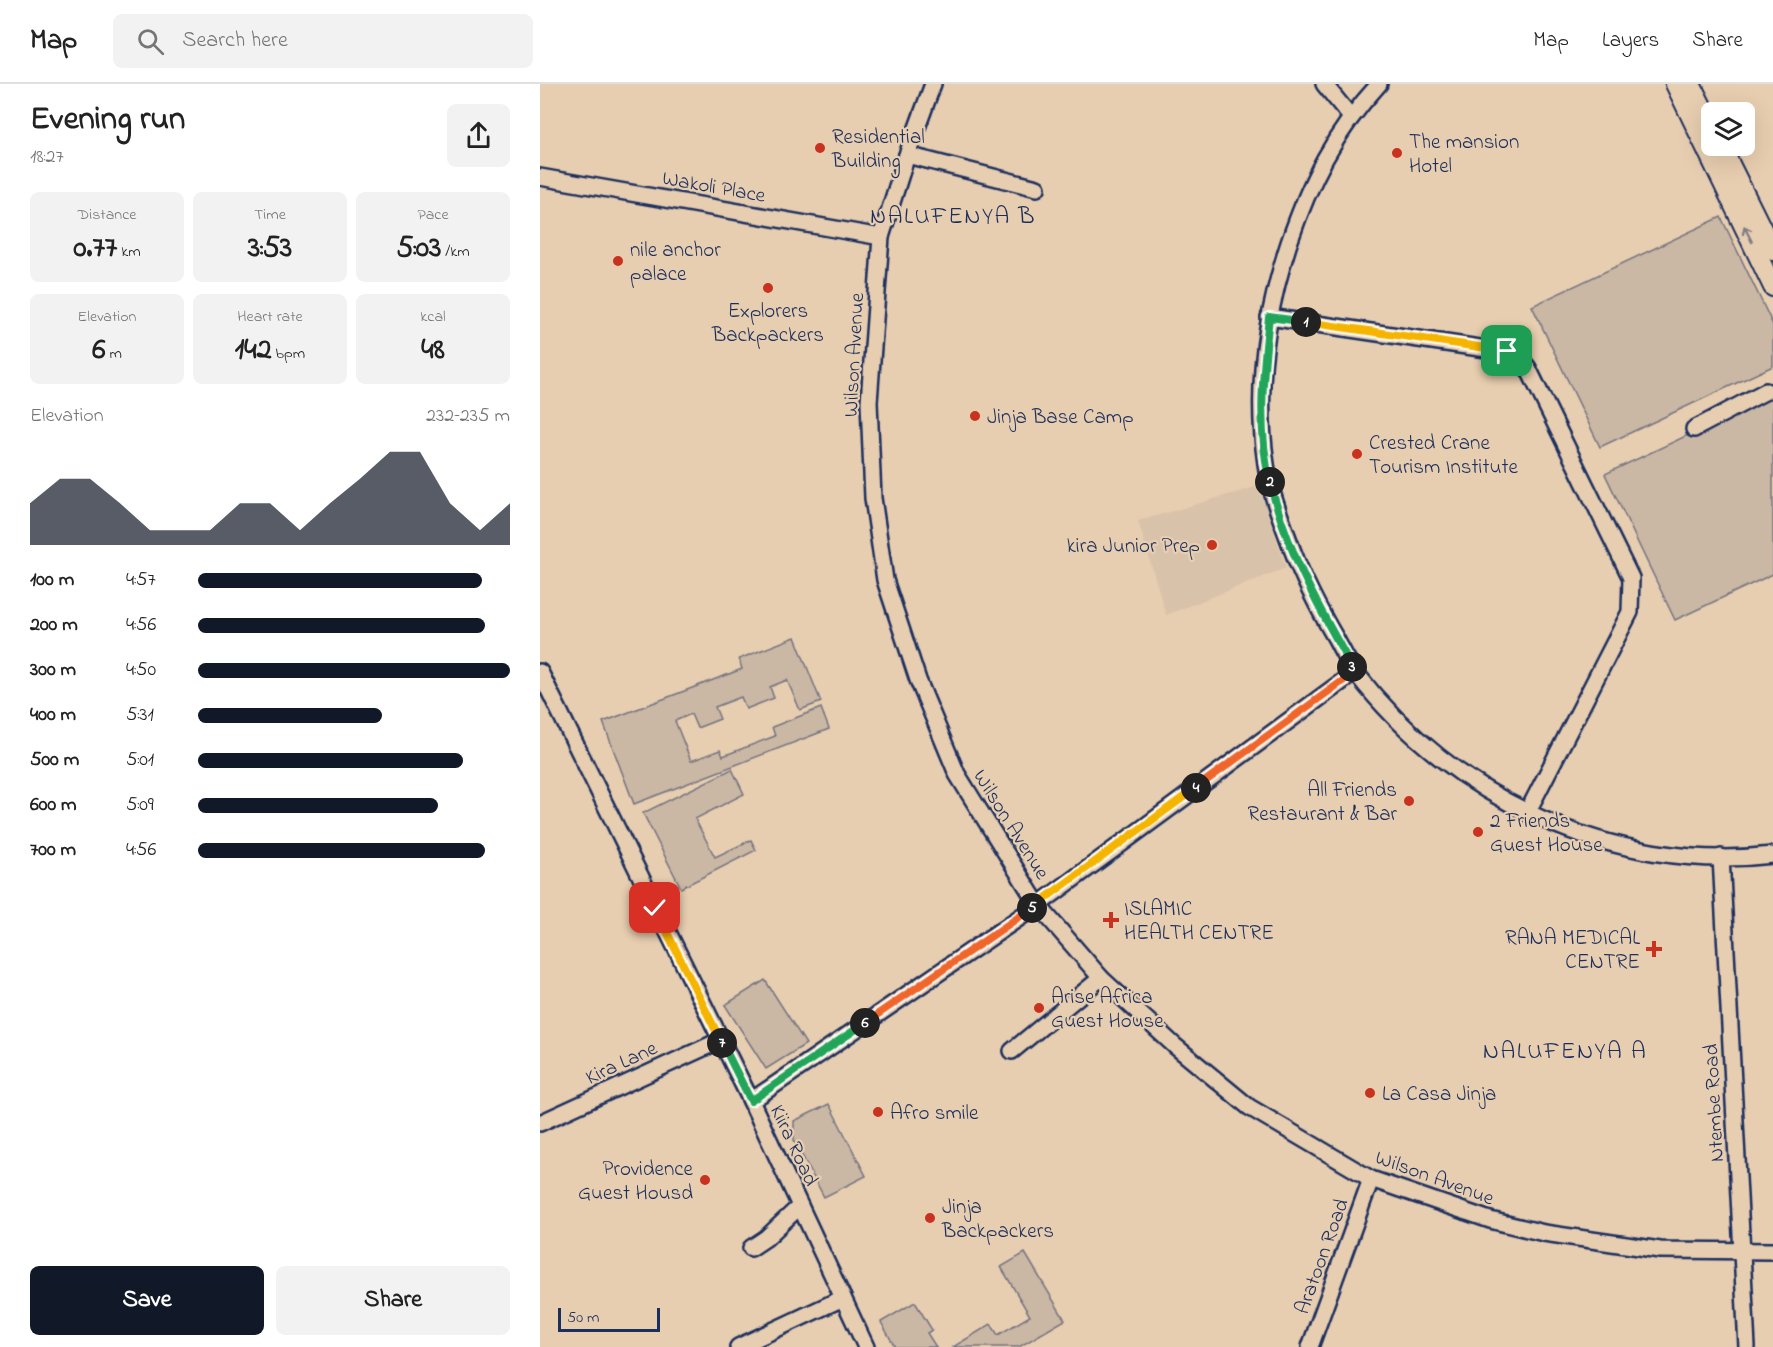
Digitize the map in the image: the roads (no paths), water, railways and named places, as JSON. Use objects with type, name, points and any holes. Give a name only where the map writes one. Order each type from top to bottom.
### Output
[{"type":"street","name":"Wilson Avenue","points":[[933,84],[881,237],[869,402],[873,498],[885,580],[918,680],[957,774],[1038,905],[1101,978],[1174,1047],[1249,1107],[1371,1179],[1490,1220],[1544,1233],[1660,1250],[1773,1251]]},
{"type":"street","points":[[1324,84],[1350,116]]},
{"type":"street","points":[[1379,84],[1350,116],[1315,176],[1298,216],[1281,267],[1269,317],[1263,376],[1262,424],[1266,465],[1275,504],[1305,585],[1355,672],[1424,746],[1474,784],[1527,813],[1589,837],[1627,848],[1721,857],[1773,855]]},
{"type":"street","points":[[1675,84],[1773,286]]},
{"type":"street","points":[[1691,84],[1701,104]]},
{"type":"street","points":[[907,155],[1037,188]]},
{"type":"street","points":[[1726,156],[1773,251]]},
{"type":"street","name":"Wakoli Place","points":[[540,177],[881,237]]},
{"type":"street","points":[[1269,317],[1507,351],[1519,356],[1528,368],[1631,578],[1632,595],[1630,612],[1527,813]]},
{"type":"street","points":[[1694,429],[1766,391]]},
{"type":"street","name":"Kiira Road","points":[[540,672],[751,1101],[866,1347]]},
{"type":"street","points":[[751,1101],[1038,905],[1355,672]]},
{"type":"street","name":"Ntembe Road","points":[[1721,857],[1747,1347]]},
{"type":"street","points":[[1012,1051],[1101,978]]},
{"type":"street","name":"Kira Lane","points":[[540,1123],[720,1040]]},
{"type":"street","name":"Aratoon Road","points":[[1310,1347],[1371,1179]]},
{"type":"street","points":[[751,1248],[766,1238],[800,1206]]},
{"type":"street","points":[[738,1347],[843,1298]]},
{"type":"place","name":"Residential Building","points":[[820,148]]},
{"type":"place","name":"The mansion Hotel","points":[[1397,153]]},
{"type":"place","name":"nile anchor palace","points":[[618,261]]},
{"type":"place","name":"Explorers Backpackers","points":[[768,288]]},
{"type":"place","name":"Jinja Base Camp","points":[[975,416]]},
{"type":"place","name":"Crested Crane Tourism Institute","points":[[1357,454]]},
{"type":"place","name":"kira Junior Prep","points":[[1212,545]]},
{"type":"place","name":"All Friends Restaurant & Bar","points":[[1409,801]]},
{"type":"place","name":"2 Friends Guest House","points":[[1478,832]]},
{"type":"place","name":"ISLAMIC HEALTH CENTRE","points":[[1111,920]]},
{"type":"place","name":"RANA MEDICAL CENTRE","points":[[1654,949]]},
{"type":"place","name":"Arise Africa Guest House","points":[[1039,1008]]},
{"type":"place","name":"La Casa Jinja","points":[[1370,1093]]},
{"type":"place","name":"Afro smile","points":[[878,1112]]},
{"type":"place","name":"Providence Guest Housd","points":[[705,1180]]},
{"type":"place","name":"Jinja Backpackers","points":[[930,1218]]},
{"type":"district","name":"NALUFENYA B","points":[[953,215]]},
{"type":"district","name":"NALUFENYA A","points":[[1565,1050]]}]
